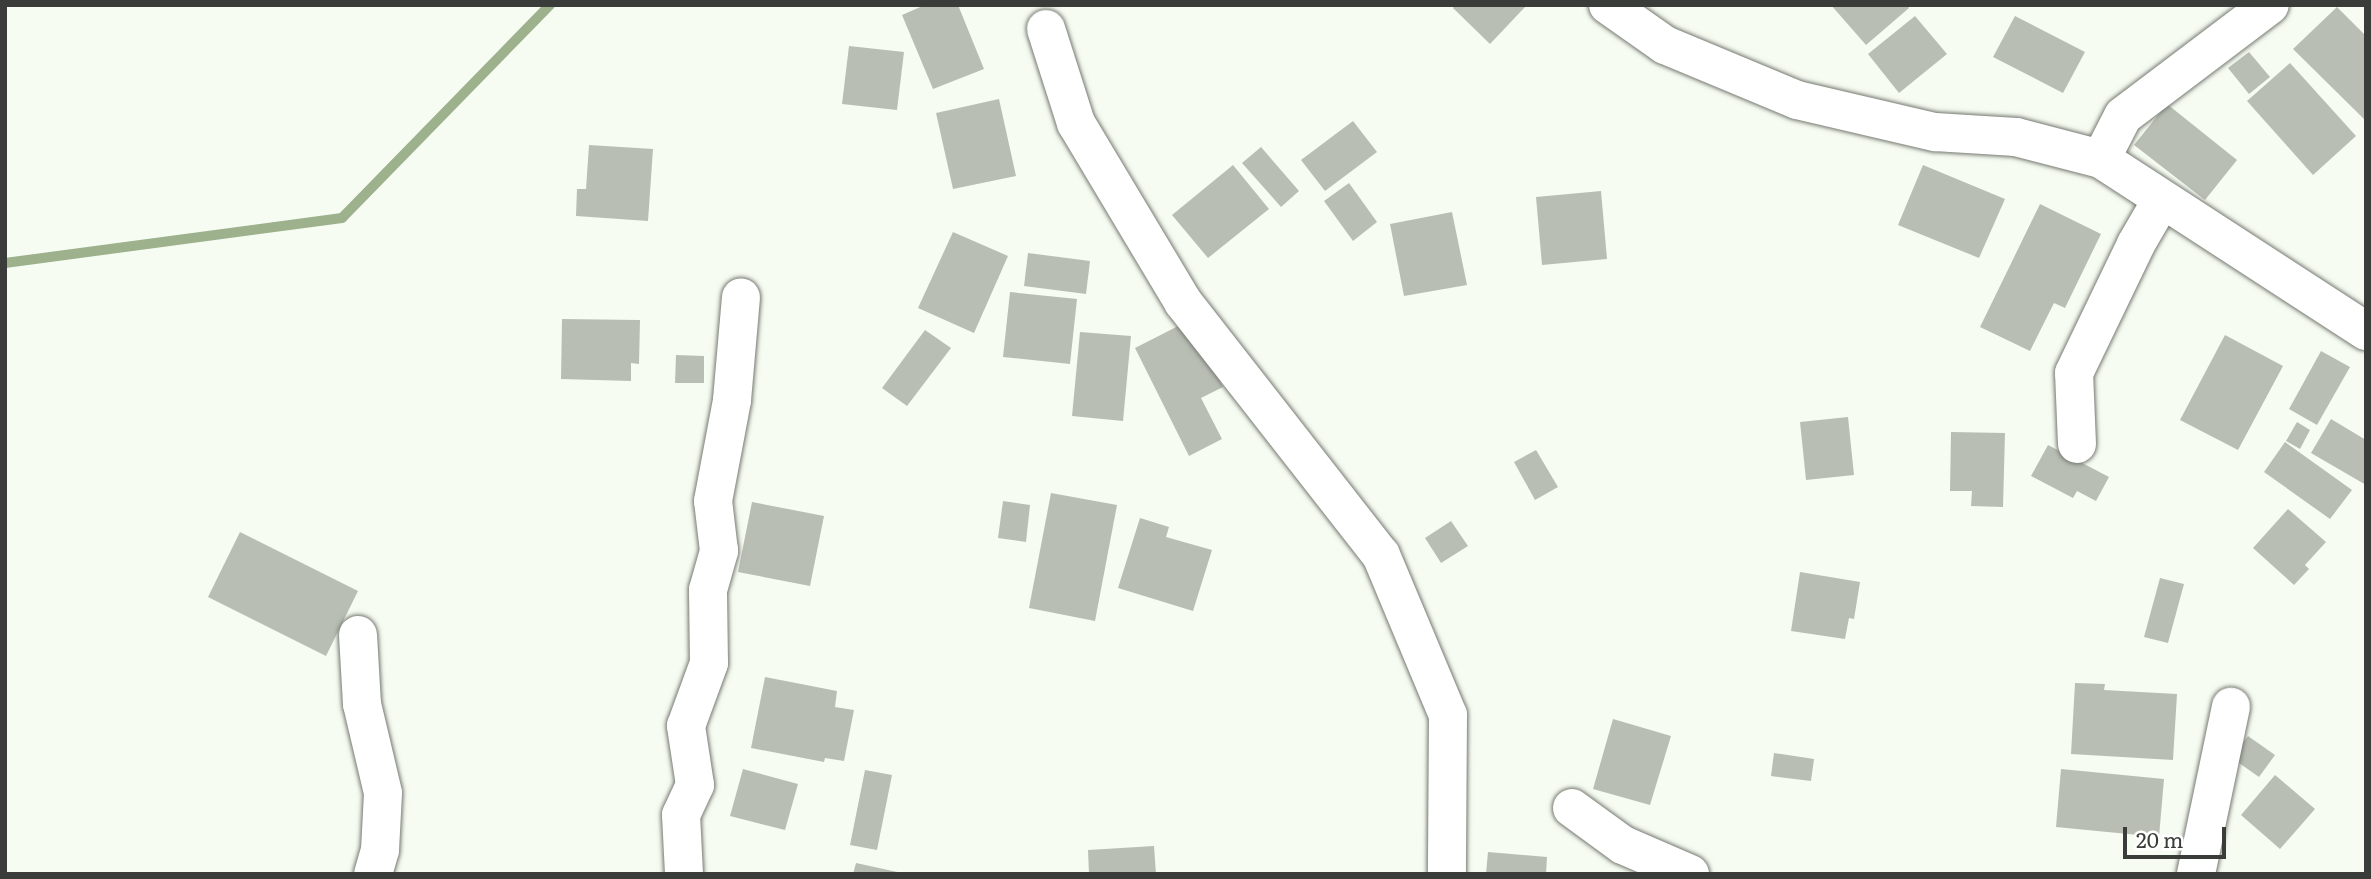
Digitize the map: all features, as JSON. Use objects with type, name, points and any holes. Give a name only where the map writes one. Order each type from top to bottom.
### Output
[{"type":"street","points":[[1608,5],[1665,45],[1797,100],[1935,132],[2016,137],[2101,159],[2161,201],[2366,331]]},
{"type":"street","points":[[2101,159],[2123,116],[2270,5]]},
{"type":"street","points":[[1046,29],[1076,123],[1183,302],[1381,555],[1448,715],[1447,874]]},
{"type":"street","points":[[2077,444],[2074,373],[2136,244],[2161,201]]},
{"type":"street","points":[[684,874],[681,815],[695,785],[687,726],[709,663],[708,590],[719,551],[713,501],[732,400],[741,297]]},
{"type":"street","points":[[358,635],[362,704],[383,793],[380,850],[373,874]]},
{"type":"street","points":[[2196,874],[2231,707]]},
{"type":"street","points":[[1572,808],[1623,845],[1690,874]]},
{"type":"building","points":[[925,5],[958,5],[984,69],[933,89],[902,15]]},
{"type":"building","points":[[1455,5],[1527,5],[1490,44],[1453,8]]},
{"type":"building","points":[[1831,5],[1907,5],[1909,8],[1866,45]]},
{"type":"building","points":[[2337,7],[2366,36],[2366,121],[2293,49]]},
{"type":"building","points":[[1915,16],[1947,54],[1899,93],[1868,54]]},
{"type":"building","points":[[2015,16],[2085,52],[2063,93],[1993,57]]},
{"type":"building","points":[[849,46],[904,52],[897,110],[842,104]]},
{"type":"building","points":[[2249,52],[2270,77],[2249,94],[2228,68]]},
{"type":"building","points":[[2290,63],[2356,136],[2313,175],[2247,101]]},
{"type":"building","points":[[999,99],[1016,176],[953,189],[936,113]]},
{"type":"building","points":[[2167,104],[2237,160],[2205,200],[2134,145]]},
{"type":"building","points":[[1353,121],[1377,152],[1325,191],[1301,160]]},
{"type":"building","points":[[589,145],[653,149],[648,221],[576,216],[577,189],[586,189]]},
{"type":"building","points":[[1261,147],[1299,191],[1281,207],[1242,163]]},
{"type":"building","points":[[1233,165],[1269,209],[1208,258],[1172,215]]},
{"type":"building","points":[[1923,165],[2005,199],[1979,258],[1898,225]]},
{"type":"building","points":[[1349,183],[1377,222],[1353,241],[1324,201]]},
{"type":"building","points":[[1601,191],[1607,259],[1542,265],[1536,197]]},
{"type":"building","points":[[2040,204],[2101,234],[2065,308],[2054,303],[2030,351],[1980,327]]},
{"type":"building","points":[[1452,212],[1467,285],[1404,296],[1390,224]]},
{"type":"building","points":[[953,232],[1008,256],[974,333],[918,308]]},
{"type":"building","points":[[1028,253],[1090,261],[1086,294],[1024,286]]},
{"type":"building","points":[[1010,292],[1077,299],[1070,364],[1003,357]]},
{"type":"building","points":[[562,319],[640,320],[639,364],[631,363],[631,381],[561,379]]},
{"type":"building","points":[[1190,320],[1223,387],[1201,398],[1222,439],[1189,456],[1135,348]]},
{"type":"building","points":[[925,330],[951,348],[907,406],[882,388]]},
{"type":"building","points":[[1080,332],[1131,336],[1123,421],[1072,416]]},
{"type":"building","points":[[2225,335],[2283,366],[2238,450],[2180,420]]},
{"type":"building","points":[[2321,351],[2350,367],[2317,425],[2289,409]]},
{"type":"building","points":[[676,355],[704,356],[704,383],[675,383]]},
{"type":"building","points":[[1848,417],[1854,475],[1806,480],[1800,422]]},
{"type":"building","points":[[2331,419],[2366,440],[2366,485],[2311,453]]},
{"type":"building","points":[[2297,422],[2310,430],[2300,449],[2286,441]]},
{"type":"building","points":[[1951,432],[2005,433],[2003,507],[1971,506],[1972,491],[1950,491]]},
{"type":"building","points":[[2285,442],[2352,490],[2330,519],[2264,472]]},
{"type":"building","points":[[2048,445],[2109,477],[2096,501],[2077,491],[2073,498],[2031,476]]},
{"type":"building","points":[[1536,450],[1558,487],[1535,500],[1514,462]]},
{"type":"building","points":[[1051,493],[1117,505],[1095,621],[1029,608]]},
{"type":"building","points":[[1003,501],[1030,505],[1026,542],[998,538]]},
{"type":"building","points":[[752,502],[824,516],[810,586],[738,572]]},
{"type":"building","points":[[2288,509],[2326,542],[2305,565],[2309,569],[2294,585],[2253,548]]},
{"type":"building","points":[[1140,518],[1169,527],[1166,537],[1212,550],[1193,611],[1118,588]]},
{"type":"building","points":[[1451,521],[1468,546],[1441,563],[1425,538]]},
{"type":"building","points":[[240,532],[358,591],[326,656],[208,597]]},
{"type":"building","points":[[1800,572],[1860,582],[1854,619],[1849,618],[1845,639],[1791,631]]},
{"type":"building","points":[[2160,578],[2184,584],[2168,643],[2144,637]]},
{"type":"building","points":[[765,677],[837,691],[835,707],[854,710],[844,761],[825,758],[824,762],[751,748]]},
{"type":"building","points":[[2075,683],[2105,684],[2104,690],[2177,694],[2173,760],[2071,754]]},
{"type":"building","points":[[1613,719],[1671,736],[1650,805],[1593,789]]},
{"type":"building","points":[[2248,736],[2275,755],[2259,777],[2232,758]]},
{"type":"building","points":[[1774,753],[1814,759],[1811,781],[1771,776]]},
{"type":"building","points":[[743,769],[798,784],[785,830],[730,816]]},
{"type":"building","points":[[2061,769],[2164,779],[2159,837],[2056,827]]},
{"type":"building","points":[[865,770],[892,775],[877,850],[850,845]]},
{"type":"building","points":[[2275,775],[2315,809],[2280,849],[2241,815]]},
{"type":"building","points":[[1154,846],[1156,874],[1089,874],[1088,850]]},
{"type":"building","points":[[1488,852],[1547,857],[1546,874],[1486,874]]},
{"type":"building","points":[[856,863],[902,873],[902,874],[853,874]]},
{"type":"waterway","points":[[5,263],[342,218],[550,5]]}]
